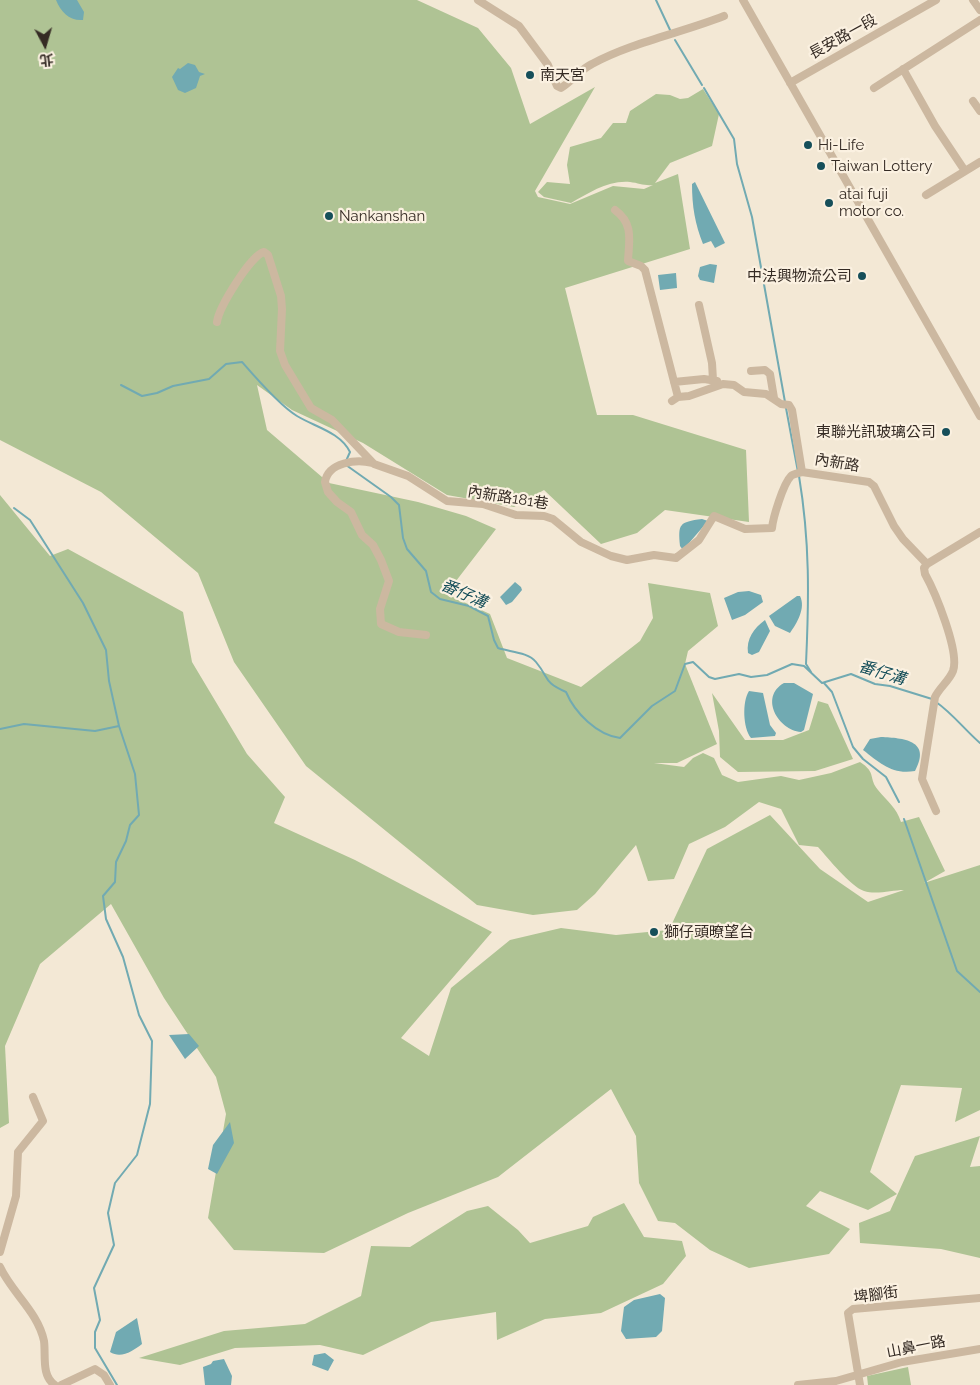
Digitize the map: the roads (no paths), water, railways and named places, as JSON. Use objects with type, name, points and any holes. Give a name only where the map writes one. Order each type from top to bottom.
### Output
[{"type":"street","points":[[478,0],[519,26],[548,65],[557,86],[561,88],[574,80],[589,65],[610,55],[689,30],[724,16]]},
{"type":"street","points":[[743,0],[980,416]]},
{"type":"street","name":"長安路一段","points":[[790,83],[936,0]]},
{"type":"street","points":[[973,0],[980,10]]},
{"type":"street","points":[[874,88],[980,20]]},
{"type":"street","points":[[903,69],[935,126],[965,171]]},
{"type":"street","points":[[973,101],[980,111]]},
{"type":"street","points":[[926,195],[980,162]]},
{"type":"street","points":[[615,210],[625,217],[630,235],[628,262],[641,266],[645,270],[674,382],[675,399],[689,396],[717,382]]},
{"type":"street","name":"內新路181巷","points":[[217,322],[218,314],[231,289],[259,253],[264,252],[268,255],[281,296],[281,356],[311,408],[332,420],[374,464],[408,476],[433,495],[447,501],[483,504],[516,515],[553,519],[581,542],[611,556],[627,560],[654,556],[676,558],[699,540],[714,516],[745,529],[772,528],[773,520],[786,485],[791,476],[802,472]]},
{"type":"street","points":[[699,306],[717,382]]},
{"type":"street","points":[[752,370],[765,370],[770,374],[774,398]]},
{"type":"street","points":[[674,382],[717,382]]},
{"type":"street","name":"內新路","points":[[717,382],[734,385],[744,392],[766,394],[781,404],[789,405],[792,410],[802,472],[870,482],[903,539],[927,564]]},
{"type":"street","points":[[374,464],[360,460],[341,464],[327,474],[325,482],[328,492],[337,502],[351,512],[362,534],[373,545],[381,560],[389,581],[380,609],[382,624],[399,632],[426,635]]},
{"type":"street","points":[[936,811],[922,779],[935,697],[953,670],[954,658],[942,610],[924,568],[927,564],[980,532]]},
{"type":"street","points":[[0,1252],[16,1196],[18,1152],[43,1121],[34,1097]]},
{"type":"street","points":[[0,1267],[39,1325],[44,1341],[46,1370],[51,1382],[55,1385]]},
{"type":"street","name":"埤腳街","points":[[860,1385],[848,1313],[853,1309],[980,1298]]},
{"type":"street","name":"山鼻一路","points":[[798,1385],[836,1381],[902,1362],[980,1349]]},
{"type":"street","points":[[61,1385],[95,1369],[104,1376],[110,1385]]},
{"type":"water","points":[[56,0],[77,0],[84,12],[83,20],[74,19],[66,15]]},
{"type":"water","points":[[188,63],[195,65],[199,72],[205,74],[200,76],[196,88],[185,93],[178,90],[172,77],[178,68],[180,69]]},
{"type":"water","points":[[695,182],[725,243],[715,248],[711,241],[703,244],[698,229],[694,215],[693,200],[692,184]]},
{"type":"water","points":[[710,264],[717,265],[714,283],[700,280],[698,276],[700,267]]},
{"type":"water","points":[[676,273],[677,288],[660,290],[658,275]]},
{"type":"water","points":[[702,519],[708,521],[683,550],[679,539],[682,525],[689,521]]},
{"type":"water","points":[[515,582],[522,590],[512,602],[506,605],[500,597]]},
{"type":"water","points":[[749,591],[761,595],[763,602],[745,615],[732,620],[724,598],[738,592]]},
{"type":"water","points":[[797,596],[800,596],[802,605],[798,620],[790,633],[775,626],[769,616]]},
{"type":"water","points":[[765,620],[770,631],[759,652],[752,655],[748,653],[748,643],[754,630]]},
{"type":"water","points":[[784,683],[794,683],[813,694],[804,730],[801,732],[785,725],[774,712],[773,696]]},
{"type":"water","points":[[749,691],[763,693],[770,725],[776,733],[775,736],[751,738],[748,734],[744,708]]},
{"type":"water","points":[[881,737],[906,740],[918,747],[920,753],[919,761],[915,771],[893,770],[863,750],[870,739]]},
{"type":"water","points":[[189,1034],[199,1046],[185,1059],[169,1035]]},
{"type":"water","points":[[230,1122],[234,1143],[217,1174],[208,1169],[213,1145]]},
{"type":"water","points":[[660,1294],[665,1298],[662,1331],[656,1337],[626,1339],[621,1331],[624,1307],[634,1300]]},
{"type":"water","points":[[137,1318],[142,1344],[123,1354],[118,1355],[110,1352],[116,1332]]},
{"type":"water","points":[[325,1353],[334,1360],[328,1371],[312,1365],[314,1355]]},
{"type":"water","points":[[224,1359],[232,1376],[231,1385],[205,1385],[203,1367],[211,1364],[213,1361]]},
{"type":"waterway","points":[[656,0],[671,32]]},
{"type":"waterway","points":[[675,40],[702,85]]},
{"type":"waterway","points":[[704,88],[734,139],[737,164],[752,217],[785,402]]},
{"type":"waterway","name":"番仔溝","points":[[121,385],[142,396],[157,393],[173,386],[209,379],[226,364],[242,362],[268,391],[290,411],[340,439],[350,452],[346,461]]},
{"type":"waterway","points":[[786,408],[798,472]]},
{"type":"waterway","name":"番仔溝","points":[[346,465],[391,497],[399,505],[403,538],[407,549],[426,571],[431,592],[440,599],[469,606],[488,616],[498,648],[524,654],[533,659],[550,683],[566,692],[575,708],[588,722],[611,736],[620,738],[652,706],[675,691],[685,664],[693,662],[709,677],[715,679],[739,674],[751,677],[767,675],[792,664],[804,666],[822,683],[851,674],[875,684],[890,686],[932,699]]},
{"type":"waterway","points":[[799,476],[803,500],[808,570],[806,664],[811,672]]},
{"type":"waterway","points":[[14,508],[30,520],[83,603],[106,650],[109,681],[119,726],[135,774],[139,815],[130,825],[126,841],[116,862],[115,882],[103,896],[106,919],[123,957],[139,1015],[152,1041],[150,1104],[137,1155],[115,1183],[108,1213],[114,1245],[94,1288],[100,1320],[95,1332],[95,1348],[117,1385]]},
{"type":"waterway","points":[[824,683],[832,692],[853,747],[863,759],[886,777],[899,802]]},
{"type":"waterway","name":"番仔溝","points":[[936,702],[948,711],[980,743]]},
{"type":"waterway","points":[[0,729],[24,724],[95,731],[119,726]]},
{"type":"waterway","points":[[904,819],[957,971],[980,992]]},
{"type":"place","name":"南天宮","points":[[530,75]]},
{"type":"place","name":"Hi-Life","points":[[808,145]]},
{"type":"place","name":"Taiwan Lottery","points":[[821,166]]},
{"type":"place","name":"atai fuji motor co.","points":[[829,203]]},
{"type":"place","name":"Nankanshan","points":[[329,216]]},
{"type":"place","name":"中法興物流公司","points":[[862,276]]},
{"type":"place","name":"東聯光訊玻璃公司","points":[[946,432]]},
{"type":"place","name":"獅仔頭暸望台","points":[[654,932]]}]
